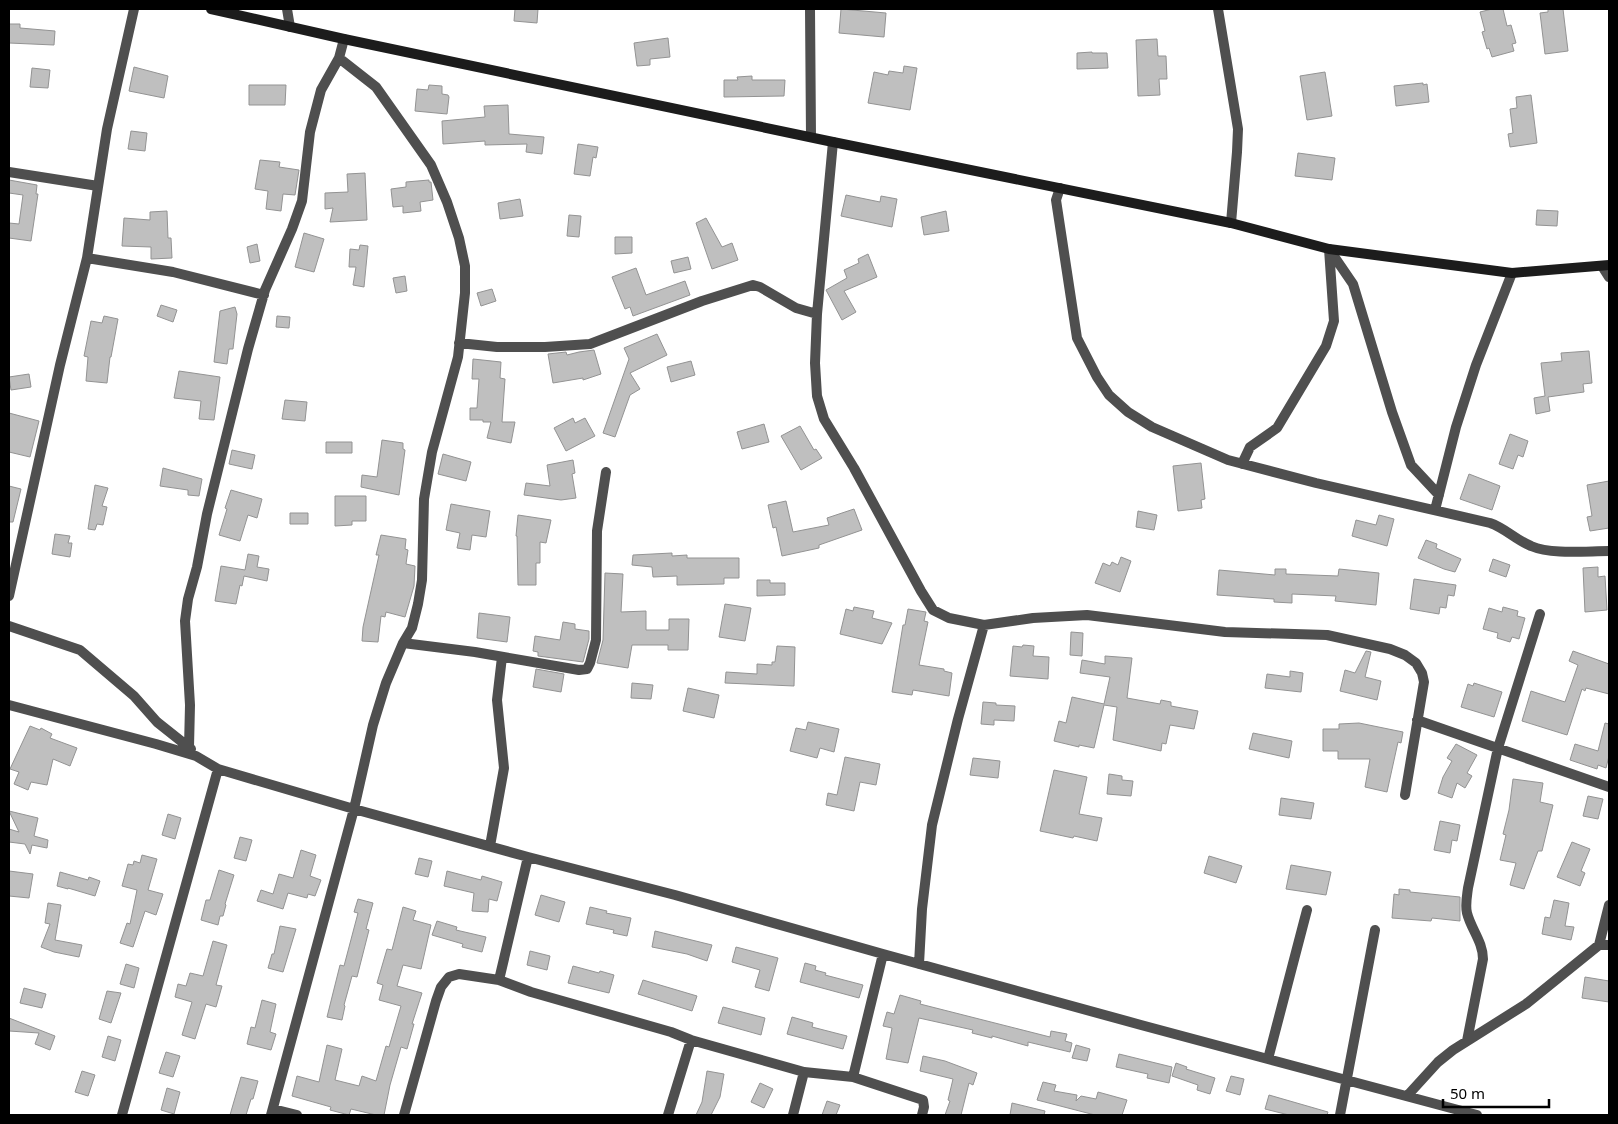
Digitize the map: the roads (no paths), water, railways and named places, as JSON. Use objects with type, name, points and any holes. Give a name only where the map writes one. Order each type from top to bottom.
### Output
[{"type":"street","points":[[9,596],[60,364],[87,258],[107,129],[134,9]]},
{"type":"street","points":[[211,9],[344,39],[833,142],[1231,223],[1329,248],[1512,272],[1606,265],[1609,277]]},
{"type":"street","points":[[287,9],[290,27]]},
{"type":"street","points":[[810,9],[811,137]]},
{"type":"street","points":[[1218,9],[1238,130],[1238,152],[1231,223]]},
{"type":"street","points":[[189,747],[190,706],[185,622],[188,599],[225,443],[264,295],[302,201],[310,132],[320,90],[339,58],[344,39]]},
{"type":"street","points":[[297,1115],[272,1112],[386,683],[403,643],[412,628],[418,604],[422,580],[424,499],[432,452],[458,357],[465,293],[465,266],[459,238],[432,164],[376,87],[339,58]]},
{"type":"street","points":[[833,142],[817,314],[815,363],[817,396],[824,418],[864,484],[933,610],[949,618],[984,625],[1033,618],[1087,615],[1225,632],[1327,635],[1390,649],[1405,655],[1416,663],[1422,673],[1424,682],[1405,796]]},
{"type":"street","points":[[9,172],[98,186]]},
{"type":"street","points":[[1060,188],[1056,200],[1077,338],[1097,377],[1109,395],[1128,412],[1152,427],[1228,460],[1316,483],[1490,522],[1502,527],[1518,540],[1532,547],[1549,551],[1609,552]]},
{"type":"street","points":[[1242,464],[1250,448],[1277,428],[1326,346],[1334,321],[1329,248]]},
{"type":"street","points":[[1329,248],[1353,284],[1392,412],[1411,465],[1439,495]]},
{"type":"street","points":[[87,258],[174,272],[264,295]]},
{"type":"street","points":[[1435,510],[1456,427],[1476,365],[1512,272]]},
{"type":"street","points":[[459,343],[497,347],[590,344],[702,301],[752,285],[760,286],[796,308],[817,314]]},
{"type":"street","points":[[403,643],[579,670],[586,669],[590,664],[596,640],[597,531],[606,472]]},
{"type":"street","points":[[1467,1041],[1483,959],[1483,950],[1466,911],[1468,888],[1498,748],[1540,614]]},
{"type":"street","points":[[919,964],[922,909],[932,825],[958,719],[984,625]]},
{"type":"street","points":[[9,626],[80,650],[134,696],[158,722],[189,747],[196,756]]},
{"type":"street","points":[[490,846],[504,768],[497,700],[502,657]]},
{"type":"street","points":[[9,705],[156,744],[196,756],[218,769],[528,857],[675,895],[1268,1060],[1477,1115]]},
{"type":"street","points":[[1417,720],[1609,788]]},
{"type":"street","points":[[122,1115],[218,769]]},
{"type":"street","points":[[500,980],[528,857]]},
{"type":"street","points":[[1407,1096],[1438,1062],[1467,1041],[1526,1004],[1604,945],[1609,905]]},
{"type":"street","points":[[1268,1060],[1307,910]]},
{"type":"street","points":[[1340,1115],[1375,930]]},
{"type":"street","points":[[853,1077],[883,954]]},
{"type":"street","points":[[404,1115],[441,988],[449,977],[459,974],[500,980],[531,992],[804,1072],[853,1077],[923,1100],[922,1115]]},
{"type":"street","points":[[668,1115],[691,1040]]},
{"type":"street","points":[[793,1115],[804,1072]]}]
